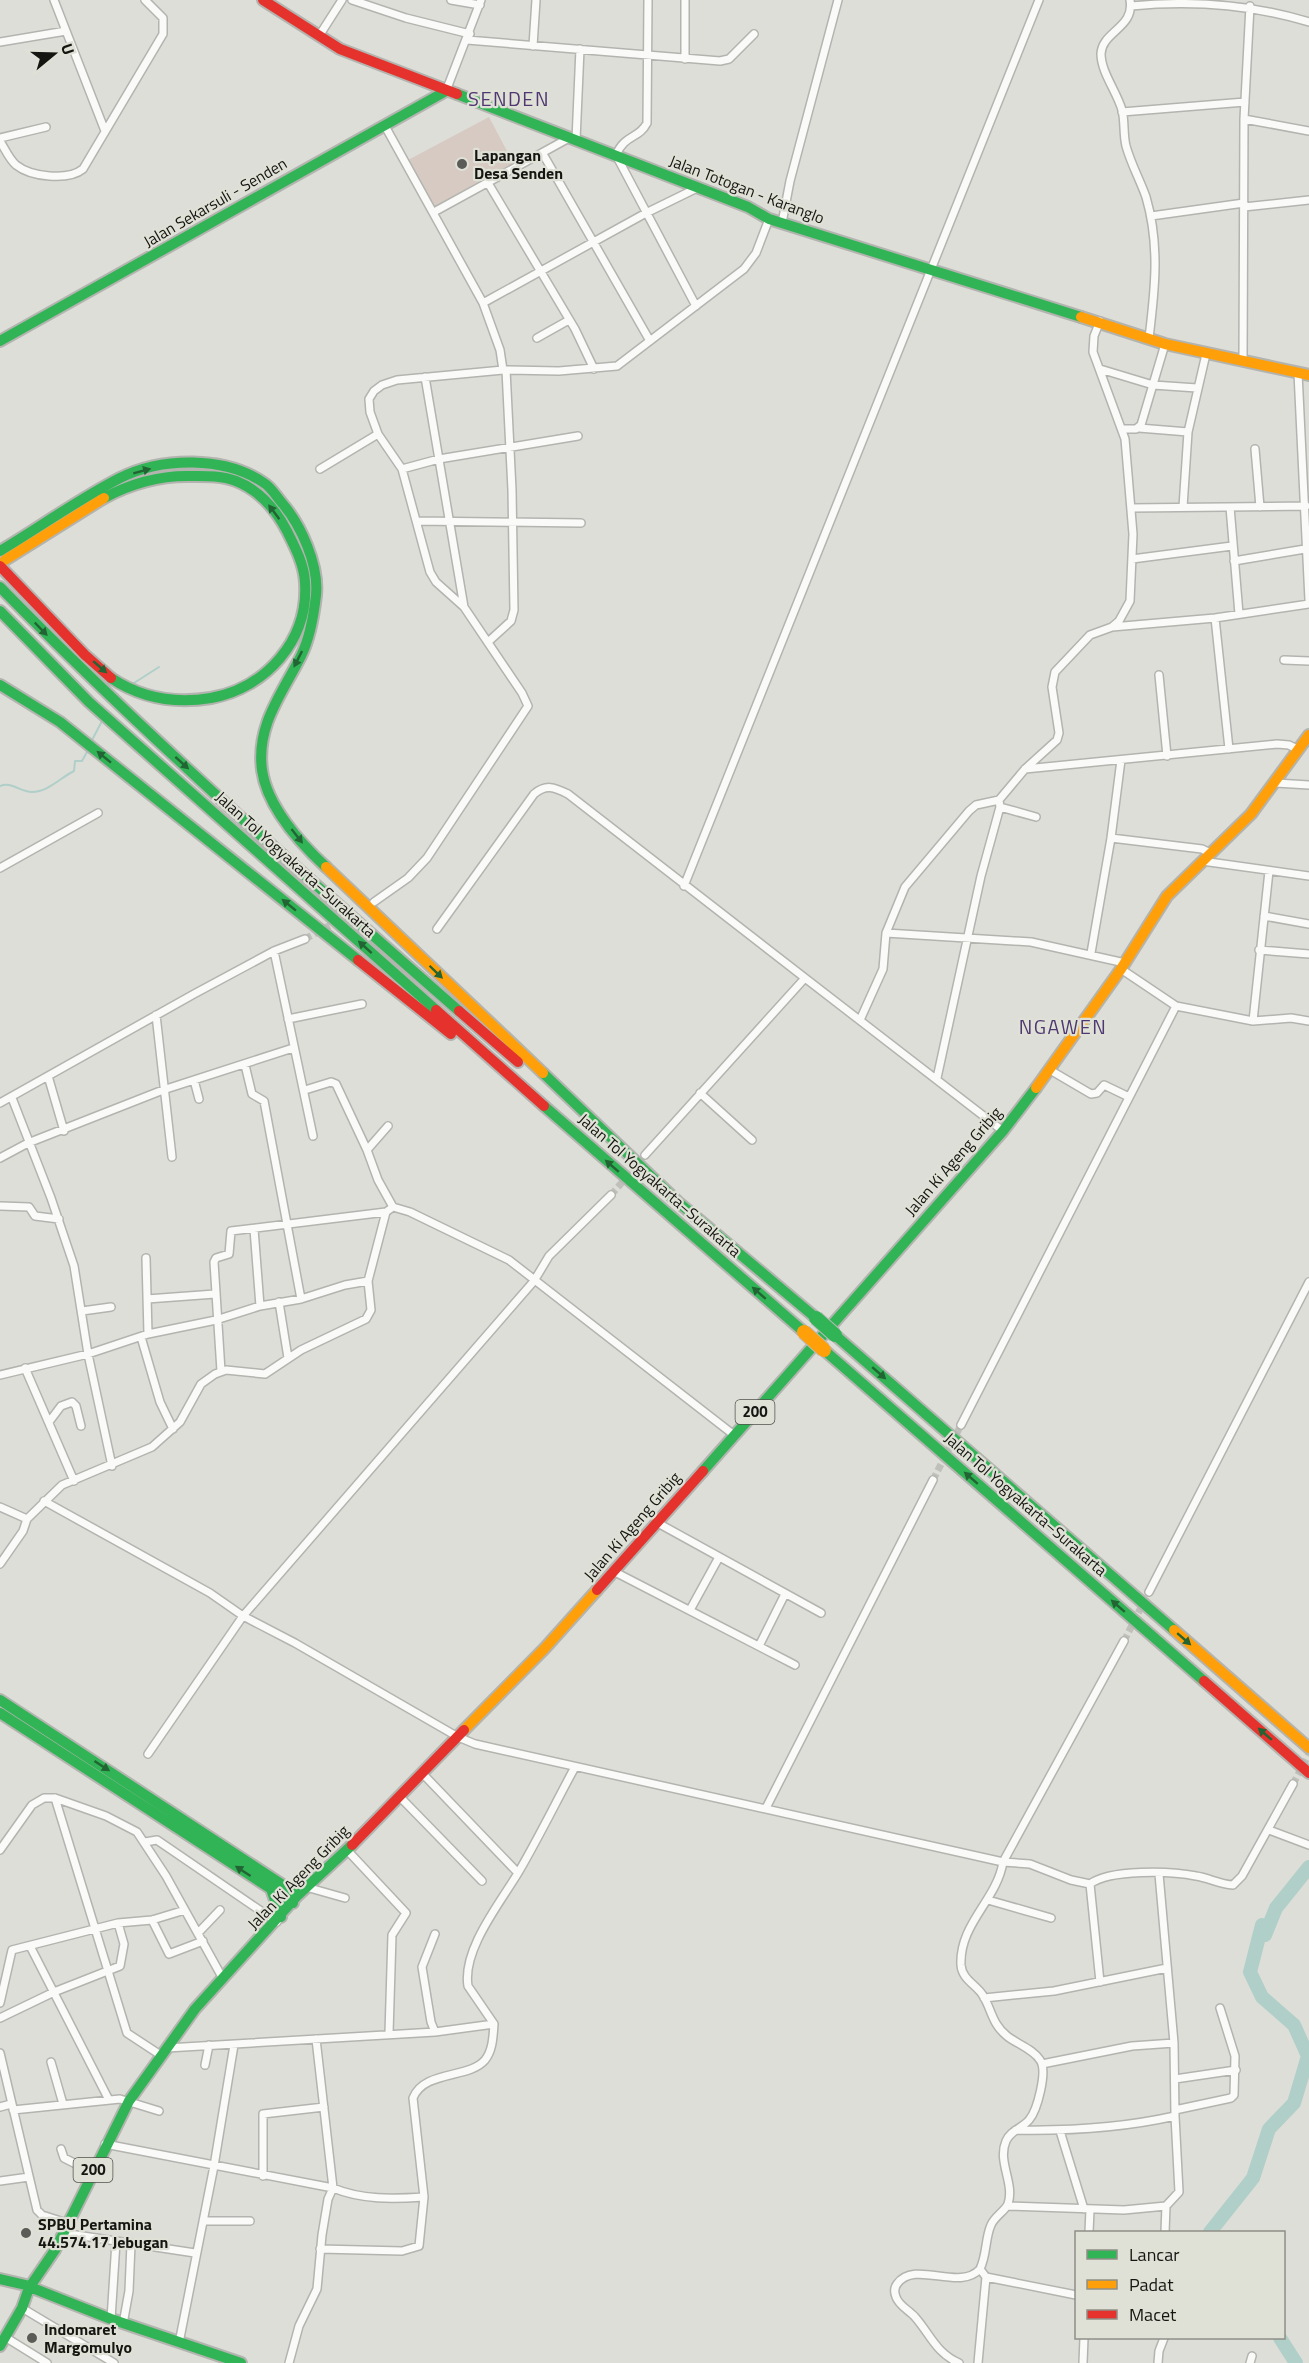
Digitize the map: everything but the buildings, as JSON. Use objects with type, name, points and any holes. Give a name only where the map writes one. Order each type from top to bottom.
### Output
[{"type":"main road","name":"Jalan Totogan - Karanglo","points":[[263,0],[340,50],[421,78],[446,91],[616,155],[748,207],[776,221],[1100,321],[1165,344],[1304,374]]},
{"type":"main road","name":"Jalan Sekarsuli - Senden","points":[[0,341],[446,91]]},
{"type":"main road","points":[[2,559],[122,477],[168,464],[217,463],[242,470],[266,484],[287,509],[302,535],[314,571],[316,594],[302,654],[268,715],[263,734],[262,770],[271,799],[310,853],[677,1202]]},
{"type":"main road","points":[[217,475],[238,481],[259,493],[278,515],[292,540],[303,570],[306,591],[299,624],[290,649],[267,675],[236,693],[218,698],[171,702],[145,696],[116,681],[82,652],[2,559],[126,487],[169,477],[217,475]]},
{"type":"main road","name":"Jalan Tol Yogyakarta–Surakarta","points":[[0,587],[98,687],[281,854],[677,1202],[816,1318],[1309,1748]]},
{"type":"main road","name":"Jalan Tol Yogyakarta–Surakarta","points":[[0,611],[89,702],[581,1139],[1309,1773]]},
{"type":"main road","points":[[0,685],[60,722],[581,1139]]},
{"type":"main road","name":"Jalan Ki Ageng Gribig","points":[[3,2341],[22,2308],[28,2287],[65,2228],[105,2144],[129,2101],[222,1977],[279,1919],[299,1895],[400,1797],[615,1572],[656,1522],[1003,1131],[1050,1070],[1123,966],[1167,896],[1251,813],[1276,783],[1309,735]]},
{"type":"main road","points":[[0,1700],[276,1886]]},
{"type":"main road","points":[[0,1713],[276,1886],[299,1895]]},
{"type":"main road","points":[[276,1886],[279,1919]]},
{"type":"main road","points":[[0,2279],[28,2287],[117,2322],[179,2343],[218,2360],[241,2363]]},
{"type":"street","points":[[54,0],[105,131]]},
{"type":"street","points":[[46,127],[0,140],[11,159],[22,168],[69,176],[79,172],[90,161],[164,30],[162,15],[145,0]]},
{"type":"street","points":[[319,36],[342,0]]},
{"type":"street","points":[[352,0],[468,37],[533,46],[649,54],[685,59],[724,61],[754,34]]},
{"type":"street","points":[[446,91],[481,3],[452,0]]},
{"type":"street","points":[[533,46],[536,0]]},
{"type":"street","points":[[648,0],[647,123],[644,128],[623,141],[616,155],[696,306]]},
{"type":"street","points":[[685,0],[685,59]]},
{"type":"street","points":[[374,902],[408,878],[427,858],[527,709],[526,698],[464,607],[433,578],[402,469],[378,434],[369,405],[374,391],[390,382],[425,377],[504,370],[559,372],[621,365],[734,278],[751,261],[776,221],[790,181],[838,0]]},
{"type":"street","points":[[684,886],[1039,0]]},
{"type":"street","points":[[1149,338],[1157,258],[1151,216],[1125,142],[1122,112],[1101,54],[1107,39],[1126,21],[1130,3],[1234,2],[1309,22]]},
{"type":"street","points":[[1243,362],[1244,119],[1250,6]]},
{"type":"street","points":[[0,42],[66,31]]},
{"type":"street","points":[[434,212],[573,139],[580,50]]},
{"type":"street","points":[[1122,112],[1245,102]]},
{"type":"street","points":[[1244,119],[1309,131]]},
{"type":"street","points":[[386,126],[483,303],[500,350],[504,370],[512,522],[513,617],[488,642]]},
{"type":"street","points":[[543,154],[650,341]]},
{"type":"street","points":[[488,183],[570,320],[594,369]]},
{"type":"street","points":[[483,303],[646,213],[698,188]]},
{"type":"street","points":[[1151,216],[1309,200]]},
{"type":"street","points":[[537,338],[570,320]]},
{"type":"street","points":[[1100,321],[1093,347],[1123,429],[1131,508],[1130,601],[1125,614],[1112,627]]},
{"type":"street","points":[[1139,428],[1165,344]]},
{"type":"street","points":[[1183,507],[1188,432],[1206,354]]},
{"type":"street","points":[[1100,369],[1153,385],[1197,388]]},
{"type":"street","points":[[937,1078],[999,803],[1025,769],[1057,740],[1059,733],[1052,687],[1055,672],[1090,635],[1112,627],[1215,618],[1309,602],[1305,549],[1307,506],[1304,374]]},
{"type":"street","points":[[425,377],[464,607]]},
{"type":"street","points":[[1123,429],[1188,432]]},
{"type":"street","points":[[320,469],[378,434]]},
{"type":"street","points":[[402,469],[439,459],[578,436]]},
{"type":"street","points":[[1255,449],[1260,507]]},
{"type":"street","points":[[1131,508],[1307,506]]},
{"type":"street","points":[[1230,507],[1239,614]]},
{"type":"street","points":[[417,521],[581,524]]},
{"type":"street","points":[[1132,559],[1232,546]]},
{"type":"street","points":[[1234,561],[1305,549]]},
{"type":"street","points":[[1215,618],[1228,749]]},
{"type":"street","points":[[1284,660],[1309,662]]},
{"type":"street","points":[[1159,675],[1167,756]]},
{"type":"street","points":[[1025,769],[1277,744],[1289,745],[1299,750]]},
{"type":"street","points":[[1091,953],[1112,838],[1121,760]]},
{"type":"street","points":[[1276,783],[1309,785]]},
{"type":"street","points":[[437,929],[534,794],[545,787],[551,787],[568,794],[1003,1131]]},
{"type":"street","points":[[860,1020],[883,969],[886,933],[905,887],[969,811],[976,805],[999,803],[1036,817]]},
{"type":"street","points":[[0,868],[98,813]]},
{"type":"street","points":[[1112,838],[1202,849],[1206,856],[1269,871],[1309,876]]},
{"type":"street","points":[[1253,1021],[1269,871]]},
{"type":"street","points":[[1264,916],[1309,924]]},
{"type":"street","points":[[886,933],[1031,942],[1091,953],[1123,966],[1176,1006],[1253,1021],[1291,1018],[1309,1021]]},
{"type":"street","points":[[0,1103],[274,951],[304,939]]},
{"type":"street","points":[[1259,950],[1309,954]]},
{"type":"street","points":[[274,951],[313,1136]]},
{"type":"street","points":[[645,1155],[805,978]]},
{"type":"street","points":[[288,1019],[362,1004]]},
{"type":"street","points":[[961,1425],[1176,1006]]},
{"type":"street","points":[[156,1015],[172,1156]]},
{"type":"street","points":[[0,1158],[28,1143],[64,1131],[163,1090],[293,1048]]},
{"type":"street","points":[[245,1065],[252,1094],[264,1101],[289,1226],[300,1299]]},
{"type":"street","points":[[1050,1070],[1091,1094],[1097,1093],[1104,1084],[1129,1097]]},
{"type":"street","points":[[48,1076],[64,1131]]},
{"type":"street","points":[[194,1080],[199,1099]]},
{"type":"street","points":[[0,1564],[23,1531],[27,1519],[44,1501],[62,1485],[147,1451],[173,1429],[186,1413],[201,1384],[221,1371],[262,1375],[288,1358],[366,1319],[370,1310],[368,1281],[390,1210],[367,1150],[336,1084],[331,1082],[304,1090]]},
{"type":"street","points":[[700,1093],[752,1140]]},
{"type":"street","points":[[12,1098],[59,1218],[74,1266],[88,1354],[112,1466]]},
{"type":"street","points":[[367,1150],[388,1126]]},
{"type":"street","points":[[148,1754],[243,1616],[534,1281],[549,1256],[611,1195]]},
{"type":"street","points":[[0,1206],[29,1207],[35,1216],[59,1218]]},
{"type":"street","points":[[221,1371],[216,1320],[214,1259],[229,1254],[230,1233],[390,1210],[410,1212],[498,1254],[734,1435]]},
{"type":"street","points":[[254,1228],[260,1306]]},
{"type":"street","points":[[146,1258],[145,1335],[160,1402],[173,1429]]},
{"type":"street","points":[[3,1374],[88,1354],[145,1335],[216,1320],[260,1306],[300,1299],[368,1281]]},
{"type":"street","points":[[1149,1592],[1309,1282]]},
{"type":"street","points":[[147,1299],[215,1294]]},
{"type":"street","points":[[279,1302],[288,1358]]},
{"type":"street","points":[[82,1311],[111,1307]]},
{"type":"street","points":[[25,1368],[74,1481]]},
{"type":"street","points":[[50,1422],[61,1406],[72,1402],[81,1426]]},
{"type":"street","points":[[766,1808],[933,1480]]},
{"type":"street","points":[[44,1501],[210,1593],[243,1616],[295,1642],[458,1737],[575,1767],[1003,1862],[1030,1864],[1071,1880],[1090,1884],[1098,1878],[1123,1874],[1196,1875],[1222,1884],[1233,1885],[1238,1881],[1269,1830],[1293,1784]]},
{"type":"street","points":[[0,1507],[27,1519]]},
{"type":"street","points":[[656,1522],[718,1559],[821,1613]]},
{"type":"street","points":[[690,1610],[718,1559]]},
{"type":"street","points":[[615,1572],[795,1665]]},
{"type":"street","points":[[759,1646],[785,1594]]},
{"type":"street","points":[[959,2363],[932,2344],[922,2326],[897,2300],[895,2286],[902,2278],[913,2274],[967,2277],[980,2269],[991,2225],[1008,2206],[1009,2192],[1004,2148],[1011,2132],[1028,2122],[1034,2112],[1042,2064],[1037,2057],[1003,2033],[990,2016],[984,1998],[964,1975],[961,1963],[973,1918],[996,1888],[1003,1862],[1124,1641]]},
{"type":"street","points":[[320,2249],[415,2249],[420,2243],[419,2222],[424,2198],[413,2112],[415,2094],[425,2084],[483,2062],[492,2045],[494,2024],[471,1994],[467,1978],[475,1947],[575,1767]]},
{"type":"street","points":[[423,1773],[518,1873]]},
{"type":"street","points":[[400,1797],[482,1881]]},
{"type":"street","points":[[0,1850],[32,1806],[44,1798],[55,1798],[106,1816],[137,1832],[185,1910],[222,1977]]},
{"type":"street","points":[[55,1798],[127,2033],[164,2052],[209,2045],[435,2032],[494,2024]]},
{"type":"street","points":[[1269,1830],[1309,1845]]},
{"type":"street","points":[[145,1842],[157,1840],[279,1919]]},
{"type":"street","points":[[347,1850],[406,1913],[392,1935],[389,2033]]},
{"type":"street","points":[[1008,2206],[1087,2209],[1162,2207],[1179,2192],[1174,2043],[1160,1874]]},
{"type":"street","points":[[1090,1884],[1100,1982]]},
{"type":"street","points":[[299,1895],[345,1898]]},
{"type":"street","points":[[988,1900],[1051,1918]]},
{"type":"street","points":[[0,2003],[12,1950],[118,1923],[152,1920],[185,1910]]},
{"type":"street","points":[[198,1933],[220,1910]]},
{"type":"street","points":[[152,1920],[169,1954],[202,1941]]},
{"type":"street","points":[[0,2018],[122,1963],[124,1944],[118,1923]]},
{"type":"street","points":[[435,1934],[422,1967],[431,2022],[435,2032]]},
{"type":"street","points":[[30,1946],[109,2100]]},
{"type":"street","points":[[984,1998],[1054,1991],[1167,1968]]},
{"type":"street","points":[[1015,2130],[1060,2131],[1129,2126],[1232,2098],[1236,2070],[1235,2056],[1220,2008]]},
{"type":"street","points":[[289,2363],[302,2316],[317,2289],[320,2249],[328,2199],[333,2188],[316,2039]]},
{"type":"street","points":[[1042,2064],[1132,2046],[1174,2043]]},
{"type":"street","points":[[205,2066],[209,2045]]},
{"type":"street","points":[[179,2343],[214,2166],[234,2045]]},
{"type":"street","points":[[1,2059],[39,2212],[65,2228],[116,2242],[195,2253]]},
{"type":"street","points":[[51,2062],[63,2104]]},
{"type":"street","points":[[1175,2079],[1236,2070]]},
{"type":"street","points":[[0,2107],[109,2100],[129,2101],[159,2111]]},
{"type":"street","points":[[263,2176],[263,2114],[324,2107]]},
{"type":"street","points":[[1060,2131],[1087,2209],[1089,2231]]},
{"type":"street","points":[[105,2144],[333,2188],[350,2195],[424,2198]]},
{"type":"street","points":[[62,2149],[64,2158],[92,2172]]},
{"type":"street","points":[[0,2181],[29,2177]]},
{"type":"street","points":[[1162,2207],[1165,2231]]},
{"type":"street","points":[[203,2221],[250,2221]]},
{"type":"street","points":[[116,2242],[117,2322]]},
{"type":"street","points":[[117,2322],[129,2291],[131,2244]]},
{"type":"street","points":[[980,2269],[986,2277],[1075,2295]]},
{"type":"street","points":[[978,2363],[986,2277]]},
{"type":"street","points":[[22,2308],[109,2362]]},
{"type":"street","points":[[1083,2363],[1084,2339]]},
{"type":"street","points":[[1158,2363],[1164,2339]]},
{"type":"street","points":[[3,2341],[47,2363]]},
{"type":"shaded area","name":"Lapangan Desa Senden","points":[[489,117],[516,168],[436,211],[408,160]]},
{"type":"waterway","points":[[134,683],[159,667]]},
{"type":"waterway","points":[[91,742],[102,721]]},
{"type":"waterway","points":[[0,786],[8,785],[32,792],[43,790],[74,771],[75,761],[82,761],[88,750]]},
{"type":"waterway","points":[[1265,1935],[1276,1908],[1309,1867]]},
{"type":"waterway","points":[[1211,2231],[1253,2178],[1269,2129],[1294,2103],[1308,2056],[1294,2025],[1262,1997],[1250,1972],[1262,1925]]},
{"type":"waterway","points":[[1281,2339],[1296,2363]]},
{"type":"tunnel","points":[[305,939],[338,921]]},
{"type":"tunnel","points":[[611,1195],[638,1164]]},
{"type":"tunnel","points":[[933,1480],[961,1425]]},
{"type":"tunnel","points":[[1124,1641],[1149,1592]]},
{"type":"tunnel","points":[[1293,1784],[1309,1754]]},
{"type":"traffic: fast","points":[[0,341],[446,91]]},
{"type":"traffic: fast","points":[[457,94],[748,207],[769,219],[1081,317]]},
{"type":"traffic: fast","points":[[0,551],[105,486],[137,471],[155,466],[174,463],[212,464],[248,474],[269,487],[289,512],[302,534],[315,571],[316,595],[304,650],[267,724],[261,754],[262,770],[270,797],[286,823],[326,867]]},
{"type":"traffic: fast","points":[[104,498],[134,485],[165,477],[212,476],[236,481],[259,495],[278,516],[299,556],[305,582],[300,623],[292,642],[266,672],[231,693],[198,700],[171,700],[146,695],[111,678]]},
{"type":"traffic: fast","points":[[0,587],[168,751],[459,1011]]},
{"type":"traffic: fast","points":[[0,611],[89,702],[436,1010]]},
{"type":"traffic: fast","points":[[0,685],[60,722],[358,960]]},
{"type":"traffic: fast","points":[[543,1073],[677,1201]]},
{"type":"traffic: fast","points":[[703,1471],[1003,1131],[1036,1088]]},
{"type":"traffic: fast","points":[[544,1106],[804,1332]]},
{"type":"traffic: fast","points":[[672,1197],[816,1318]]},
{"type":"traffic: fast","points":[[816,1318],[835,1335]]},
{"type":"traffic: fast","points":[[835,1335],[1174,1630]]},
{"type":"traffic: fast","points":[[824,1350],[1204,1681]]},
{"type":"traffic: fast","points":[[0,1700],[298,1895]]},
{"type":"traffic: fast","points":[[0,1713],[293,1903]]},
{"type":"traffic: fast","points":[[0,2346],[22,2308],[29,2288],[55,2250],[129,2101],[195,2009],[298,1895],[352,1845]]},
{"type":"traffic: fast","points":[[271,1889],[281,1917]]},
{"type":"traffic: fast","points":[[0,2279],[30,2286]]},
{"type":"traffic: fast","points":[[30,2287],[111,2319],[241,2363]]},
{"type":"traffic: slow","points":[[1081,317],[1165,344],[1309,375]]},
{"type":"traffic: slow","points":[[5,560],[104,498]]},
{"type":"traffic: slow","points":[[1036,1088],[1121,969],[1167,896],[1251,814],[1309,735]]},
{"type":"traffic: slow","points":[[326,867],[543,1073]]},
{"type":"traffic: slow","points":[[804,1332],[824,1350]]},
{"type":"traffic: slow","points":[[464,1730],[545,1648],[597,1590]]},
{"type":"traffic: slow","points":[[1174,1630],[1309,1748]]},
{"type":"traffic: jam","points":[[263,0],[340,49],[457,94]]},
{"type":"traffic: jam","points":[[0,566],[85,655],[111,678]]},
{"type":"traffic: jam","points":[[358,960],[451,1034]]},
{"type":"traffic: jam","points":[[436,1010],[544,1106]]},
{"type":"traffic: jam","points":[[459,1011],[518,1062]]},
{"type":"traffic: jam","points":[[597,1590],[703,1471]]},
{"type":"traffic: jam","points":[[1204,1681],[1309,1773]]},
{"type":"traffic: jam","points":[[352,1845],[464,1730]]},
{"type":"place","name":"Lapangan Desa Senden","points":[[462,164]]},
{"type":"place","name":"SPBU Pertamina 44.574.17 Jebugan","points":[[26,2233]]},
{"type":"place","name":"Indomaret Margomulyo","points":[[32,2338]]},
{"type":"district","name":"SENDEN","points":[[509,99]]},
{"type":"district","name":"NGAWEN","points":[[1063,1027]]}]
